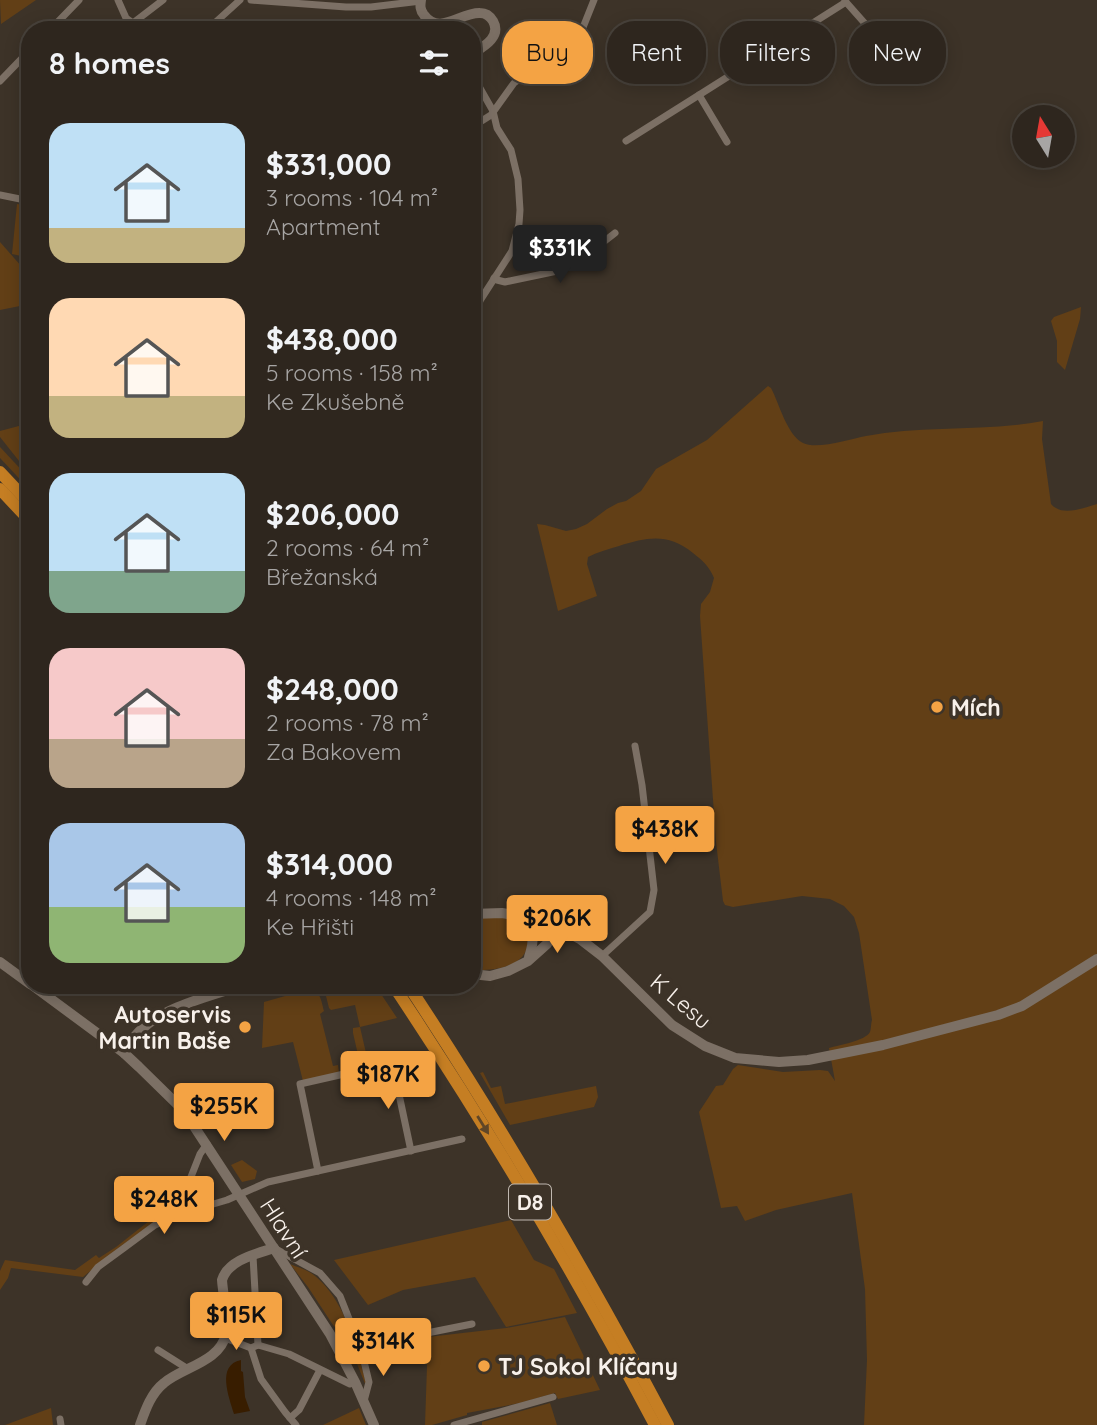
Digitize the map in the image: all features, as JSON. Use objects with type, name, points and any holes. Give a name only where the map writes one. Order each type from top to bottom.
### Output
[{"type":"highway","points":[[0,472],[21,494]]},
{"type":"highway","points":[[0,489],[21,512]]},
{"type":"highway","name":"D8","points":[[399,994],[498,1147],[608,1335],[655,1425]]},
{"type":"highway","name":"D8","points":[[414,994],[514,1153],[617,1330],[668,1425]]},
{"type":"street","points":[[59,21],[79,0]]},
{"type":"street","points":[[118,0],[130,21]]},
{"type":"street","points":[[135,21],[163,0]]},
{"type":"street","points":[[217,21],[240,0]]},
{"type":"street","points":[[251,0],[358,7],[421,0],[420,8],[423,14],[432,21]]},
{"type":"street","points":[[481,122],[491,116],[514,83],[576,44],[594,0]]},
{"type":"street","points":[[626,141],[845,1],[863,21]]},
{"type":"street","points":[[452,21],[477,13],[490,17],[495,26],[494,34],[481,48]]},
{"type":"street","points":[[0,80],[21,59]]},
{"type":"street","points":[[481,90],[493,111],[497,128],[511,150],[516,166],[520,210],[512,251],[481,302]]},
{"type":"street","points":[[699,94],[727,142]]},
{"type":"street","points":[[0,195],[21,199]]},
{"type":"street","points":[[494,278],[505,282],[562,270],[615,233]]},
{"type":"street","points":[[602,956],[650,912],[654,890],[635,746]]},
{"type":"street","name":"K Lesu","points":[[481,914],[518,915],[556,926],[580,939],[602,956],[672,1025],[705,1046],[735,1058],[779,1062],[808,1060],[883,1045],[964,1025],[1022,1006],[1097,959]]},
{"type":"street","points":[[518,915],[527,922],[532,932],[534,943],[528,961]]},
{"type":"street","points":[[481,975],[490,976],[508,971],[528,961],[547,943],[556,926]]},
{"type":"street","name":"Hlavní","points":[[0,962],[21,977]]},
{"type":"street","name":"Hlavní","points":[[44,994],[124,1053],[176,1102],[207,1144],[330,1335],[355,1381],[374,1425]]},
{"type":"street","points":[[124,1053],[136,1034],[151,1021],[178,1007],[216,994]]},
{"type":"street","points":[[318,1171],[300,1084],[388,1064],[393,1066],[411,1151]]},
{"type":"street","points":[[86,1282],[116,1254],[155,1225],[176,1215],[227,1200],[268,1182],[462,1139]]},
{"type":"street","points":[[176,1215],[200,1154],[207,1144]]},
{"type":"street","points":[[140,1425],[148,1404],[163,1383],[221,1348],[227,1329],[222,1280],[224,1273],[230,1266],[274,1248],[320,1273],[340,1296],[363,1355],[369,1382],[364,1401]]},
{"type":"street","points":[[253,1256],[255,1346],[261,1379],[293,1422],[320,1370]]},
{"type":"street","points":[[363,1355],[432,1332],[472,1324]]},
{"type":"street","points":[[225,1338],[289,1354],[350,1384],[355,1381]]},
{"type":"street","points":[[158,1350],[188,1369]]},
{"type":"street","points":[[454,1425],[477,1422],[553,1397]]},
{"type":"shaded area","points":[[0,0],[36,0],[1,24]]},
{"type":"shaded area","points":[[17,204],[21,205],[21,256],[12,254]]},
{"type":"shaded area","points":[[0,242],[21,266],[21,306],[0,310]]},
{"type":"shaded area","points":[[1081,307],[1065,370],[1057,362],[1057,341],[1051,321],[1054,317]]},
{"type":"shaded area","points":[[768,386],[792,433],[809,445],[825,445],[888,433],[1043,421],[1042,439],[1051,504],[1067,511],[1097,504],[1097,1425],[864,1425],[867,1360],[865,1289],[852,1193],[776,1210],[745,1221],[737,1206],[721,1208],[699,1112],[716,1086],[723,1085],[738,1065],[783,1072],[828,1071],[835,1081],[829,1048],[863,1038],[871,1030],[872,1020],[859,933],[854,917],[844,906],[830,899],[802,896],[733,907],[725,905],[723,901],[716,842],[700,616],[701,604],[710,592],[714,578],[708,567],[693,553],[675,542],[649,539],[629,543],[588,557],[587,564],[597,596],[558,611],[537,524],[566,531],[576,529],[607,509],[626,501],[641,491],[656,469],[707,440]]},
{"type":"shaded area","points":[[21,425],[21,463],[0,437],[0,431]]},
{"type":"shaded area","points":[[0,447],[21,470],[21,480],[0,458]]},
{"type":"shaded area","points":[[481,917],[508,917],[521,923],[528,940],[522,957],[508,966],[481,970]]},
{"type":"shaded area","points":[[292,994],[318,994],[324,1011],[320,1014],[333,1066],[338,1065],[339,1073],[303,1081],[293,1042],[262,1048],[264,1002]]},
{"type":"shaded area","points":[[326,994],[381,994],[397,1018],[360,1027],[355,1005],[331,1010]]},
{"type":"shaded area","points":[[360,1027],[369,1066],[350,1070],[348,1062],[359,1059],[353,1028]]},
{"type":"shaded area","points":[[483,1072],[491,1088],[501,1086],[505,1104],[596,1086],[598,1097],[594,1107],[510,1125],[480,1073]]},
{"type":"shaded area","points":[[242,1160],[257,1171],[255,1179],[242,1182],[231,1165]]},
{"type":"shaded area","points":[[161,1210],[161,1219],[121,1246],[83,1277],[11,1268],[0,1290],[0,1271],[5,1260],[75,1270],[96,1255],[99,1258],[116,1247]]},
{"type":"shaded area","points":[[511,1220],[534,1260],[554,1269],[577,1313],[506,1327],[475,1277],[403,1290],[368,1305],[334,1260]]},
{"type":"shaded area","points":[[290,1264],[311,1273],[327,1288],[340,1307],[366,1386],[343,1336]]},
{"type":"shaded area","points":[[565,1317],[600,1390],[558,1399],[555,1393],[425,1425],[428,1337],[506,1328]]},
{"type":"shaded area","points":[[241,1360],[245,1397],[250,1411],[234,1414],[227,1391],[226,1375],[233,1363]]},
{"type":"shaded area","points":[[550,1403],[557,1425],[482,1425],[482,1422]]},
{"type":"shaded area","points":[[51,1408],[53,1425],[5,1425]]},
{"type":"shaded area","points":[[359,1408],[366,1425],[323,1425]]},
{"type":"place","name":"Mích","points":[[937,707]]},
{"type":"place","name":"Autoservis Martin Baše","points":[[245,1027]]},
{"type":"place","name":"TJ Sokol Klíčany","points":[[484,1366]]}]
